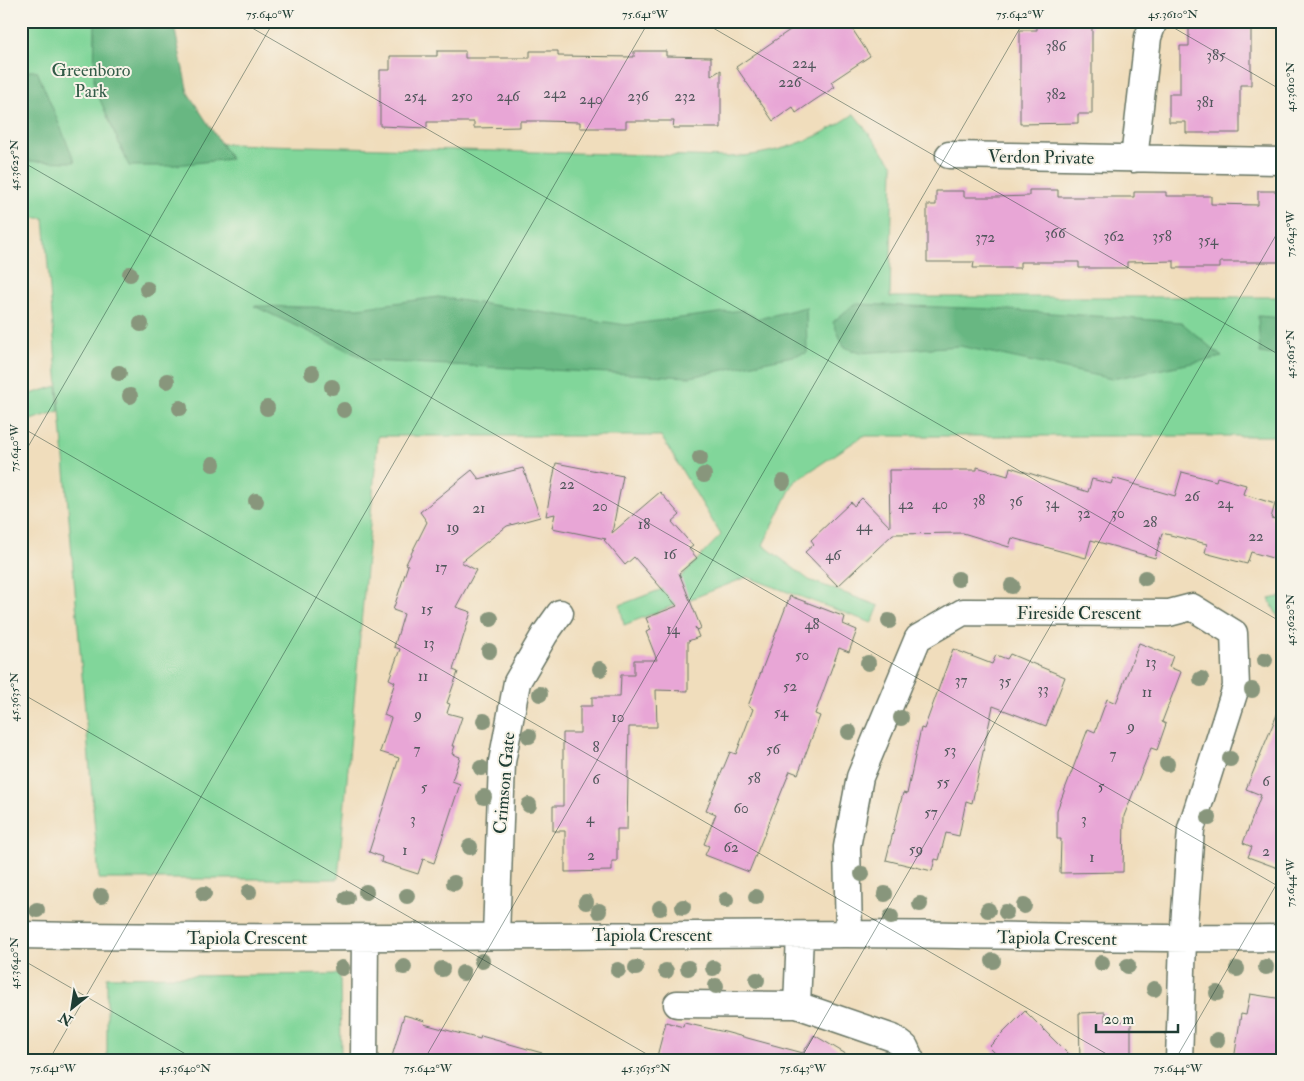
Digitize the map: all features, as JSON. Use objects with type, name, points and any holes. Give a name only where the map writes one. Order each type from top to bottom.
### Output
[{"type":"street","points":[[1134,159],[1148,37],[1154,21]]},
{"type":"street","name":"Verdon Private","points":[[949,155],[1283,161]]},
{"type":"street","name":"Fireside Crescent","points":[[849,934],[847,847],[860,777],[918,638],[962,612],[1169,613],[1192,607],[1234,632],[1236,687],[1191,829],[1183,940]]},
{"type":"street","name":"Crimson Gate","points":[[496,936],[502,762],[517,682],[545,634],[560,613]]},
{"type":"street","name":"Tapiola Crescent","points":[[21,935],[210,938],[849,934],[1183,940],[1283,938]]},
{"type":"street","points":[[797,1005],[800,935]]},
{"type":"street","points":[[364,1060],[365,937]]},
{"type":"street","points":[[1179,1060],[1183,940]]},
{"type":"street","points":[[677,1004],[797,1005],[894,1038],[906,1046],[910,1060]]},
{"type":"green space","name":"Greenboro Park","points":[[21,21],[151,21],[151,142],[728,157],[762,153],[794,145],[824,132],[854,114],[893,165],[890,297],[1283,297],[1283,436],[863,436],[794,482],[763,545],[809,580],[879,606],[872,623],[747,577],[624,625],[620,605],[673,585],[721,535],[661,436],[378,436],[338,879],[99,879],[44,218],[21,218]]},
{"type":"green space","points":[[95,21],[173,21],[188,93],[231,159],[166,166],[129,166],[94,86]]},
{"type":"green space","points":[[21,71],[37,71],[75,162],[21,161]]},
{"type":"green space","points":[[438,297],[626,325],[742,310],[758,319],[806,307],[807,353],[690,377],[370,361],[254,306],[359,308]]},
{"type":"green space","points":[[854,304],[994,309],[1181,322],[1222,357],[1112,379],[960,346],[859,353],[844,347],[833,322]]},
{"type":"green space","points":[[1258,316],[1283,318],[1283,356],[1260,353]]},
{"type":"green space","points":[[57,386],[59,411],[21,423],[21,397]]},
{"type":"green space","points":[[1283,596],[1283,616],[1278,617],[1269,599]]},
{"type":"green space","points":[[340,974],[341,1060],[107,1060],[107,977]]},
{"type":"building","points":[[803,21],[847,21],[870,56],[831,82],[835,87],[796,113],[793,107],[773,121],[736,67]]},
{"type":"building","points":[[1037,21],[1092,21],[1092,114],[1078,114],[1078,123],[1020,124],[1020,30],[1037,30]]},
{"type":"building","points":[[1189,21],[1251,21],[1251,85],[1240,85],[1240,133],[1186,133],[1186,122],[1169,122],[1169,94],[1180,94],[1180,46],[1189,46]]},
{"type":"building","points":[[437,51],[465,51],[465,58],[530,58],[530,51],[558,51],[558,56],[634,57],[634,51],[666,51],[666,56],[711,57],[711,76],[721,70],[721,128],[673,128],[674,121],[626,121],[626,128],[580,128],[580,122],[543,121],[520,121],[520,127],[474,128],[474,122],[427,122],[427,128],[380,126],[380,70],[390,70],[390,56],[437,56]]},
{"type":"building","points":[[1029,190],[1058,190],[1058,197],[1134,197],[1134,192],[1166,192],[1166,196],[1211,196],[1211,204],[1258,205],[1258,191],[1283,191],[1283,262],[1220,262],[1220,268],[1174,268],[1174,261],[1127,262],[1127,268],[1079,268],[1079,262],[1020,262],[1020,268],[973,268],[974,262],[927,262],[927,205],[936,205],[936,191],[964,191],[964,197],[996,197],[1029,196]]},
{"type":"building","points":[[556,463],[623,476],[612,533],[660,492],[680,515],[672,522],[693,546],[689,549],[697,558],[679,573],[701,628],[698,630],[695,627],[699,637],[688,641],[688,691],[656,690],[657,727],[629,727],[627,829],[617,829],[617,861],[612,861],[612,871],[565,872],[565,831],[553,831],[553,806],[563,806],[563,733],[580,733],[580,706],[592,706],[592,697],[620,697],[621,675],[634,675],[634,660],[657,660],[646,632],[651,630],[646,618],[677,606],[634,557],[625,565],[604,540],[606,539],[552,528],[555,514],[546,516]]},
{"type":"building","points":[[977,467],[1008,476],[1010,467],[1088,492],[1092,479],[1111,484],[1113,478],[1175,496],[1182,472],[1216,481],[1217,477],[1246,485],[1243,494],[1275,504],[1271,518],[1283,521],[1283,561],[1251,552],[1247,564],[1205,553],[1207,544],[1162,533],[1155,558],[1091,540],[1086,558],[1012,538],[1009,547],[963,533],[893,534],[838,586],[805,552],[814,544],[811,540],[851,502],[854,506],[862,498],[890,527],[889,470],[977,470]]},
{"type":"building","points":[[523,468],[540,517],[507,526],[461,562],[476,570],[456,607],[471,612],[453,670],[458,672],[447,703],[450,704],[447,713],[462,717],[452,746],[455,746],[452,754],[460,757],[452,781],[460,784],[434,863],[423,859],[418,874],[381,862],[382,857],[369,852],[399,758],[380,752],[391,718],[384,715],[395,682],[389,679],[400,649],[394,647],[404,614],[393,610],[408,565],[406,564],[427,522],[420,512],[472,470],[479,479]]},
{"type":"building","points":[[790,596],[845,617],[843,624],[857,630],[849,652],[839,648],[815,714],[820,716],[798,774],[790,771],[749,872],[705,855],[709,846],[704,844],[716,814],[706,810],[730,752],[736,754],[753,709],[748,706]]},
{"type":"building","points":[[1139,643],[1173,656],[1169,667],[1181,672],[1162,722],[1166,724],[1157,750],[1151,748],[1124,816],[1123,872],[1060,873],[1061,839],[1057,839],[1057,810],[1088,729],[1095,732],[1107,699],[1116,703]]},
{"type":"building","points":[[953,649],[992,664],[996,655],[1007,659],[1010,654],[1065,677],[1046,726],[993,706],[972,803],[966,801],[959,836],[946,833],[939,860],[935,859],[932,871],[886,860],[903,793],[907,794],[921,728],[924,729]]},
{"type":"building","points":[[1281,705],[1283,705],[1283,870],[1248,857],[1252,847],[1243,843],[1261,795],[1246,789]]},
{"type":"building","points":[[1250,994],[1283,999],[1283,1060],[1234,1060],[1241,1014],[1246,1015]]},
{"type":"building","points":[[1025,1011],[1074,1060],[1002,1060],[989,1047]]},
{"type":"building","points":[[1105,1012],[1105,1022],[1131,1021],[1131,1060],[1080,1060],[1079,1013]]},
{"type":"building","points":[[404,1015],[425,1021],[424,1024],[480,1039],[481,1036],[542,1053],[541,1060],[391,1060]]},
{"type":"building","points":[[666,1022],[683,1027],[684,1023],[725,1032],[803,1053],[814,1035],[856,1060],[656,1060]]}]
